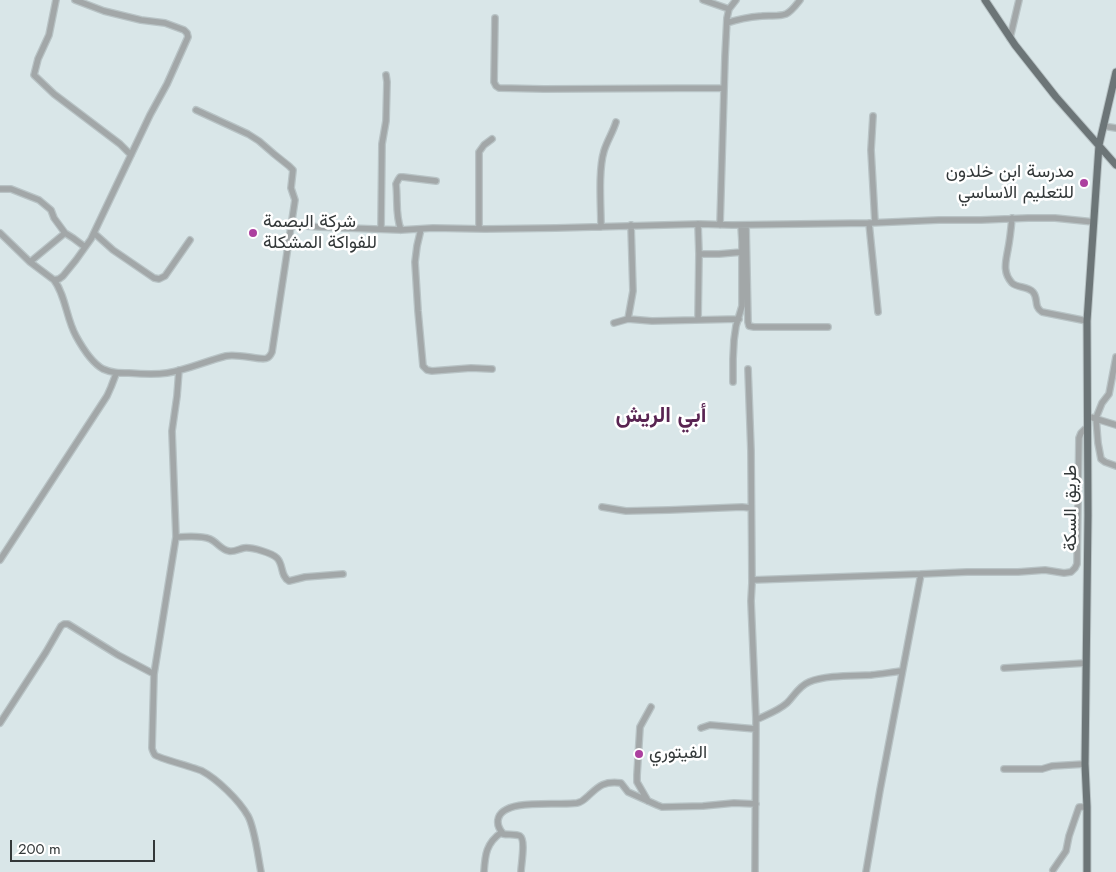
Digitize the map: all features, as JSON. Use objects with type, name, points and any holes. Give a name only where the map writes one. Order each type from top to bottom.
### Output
[{"type":"main road","points":[[985,0],[1010,38],[1056,97],[1116,165]]},
{"type":"main road","name":"طريق السكة","points":[[1087,872],[1085,764],[1087,322],[1099,145],[1116,72]]},
{"type":"street","points":[[56,0],[48,34],[34,75],[54,94],[132,155]]},
{"type":"street","points":[[54,280],[63,276],[94,232],[188,37],[184,30],[165,23],[141,20],[104,11],[75,0]]},
{"type":"street","points":[[703,0],[728,9]]},
{"type":"street","points":[[720,225],[727,23],[728,9],[736,0]]},
{"type":"street","points":[[727,23],[743,18],[780,16],[792,10],[800,0]]},
{"type":"street","points":[[1010,38],[1019,0]]},
{"type":"street","points":[[494,18],[494,82],[499,88],[724,88]]},
{"type":"street","points":[[381,229],[382,144],[386,121],[386,75]]},
{"type":"street","points":[[0,233],[30,262],[54,280],[61,291],[66,312],[76,336],[89,356],[101,368],[116,374],[146,375],[179,370],[228,355],[268,358],[272,352],[292,225],[295,200],[291,188],[293,170],[248,134],[196,110]]},
{"type":"street","points":[[873,116],[871,150],[872,223],[874,280],[878,312]]},
{"type":"street","points":[[601,227],[600,186],[602,162],[616,122]]},
{"type":"street","points":[[1103,126],[1116,128]]},
{"type":"street","points":[[479,229],[479,152],[492,139]]},
{"type":"street","points":[[401,230],[397,214],[396,184],[400,177],[436,181]]},
{"type":"street","points":[[0,189],[11,189],[39,200],[50,210],[64,233],[85,247]]},
{"type":"street","points":[[292,225],[401,230],[698,224],[872,223],[1012,218],[1055,218],[1094,222]]},
{"type":"street","points":[[1012,218],[1008,252],[1005,260],[1010,281],[1033,292],[1037,308],[1042,312],[1087,322]]},
{"type":"street","points":[[698,224],[698,320]]},
{"type":"street","points":[[733,382],[734,340],[743,295],[742,252],[744,225]]},
{"type":"street","points":[[744,225],[749,326],[828,327]]},
{"type":"street","points":[[628,319],[633,291],[631,226]]},
{"type":"street","points":[[421,229],[416,262],[423,366],[427,370],[432,371],[471,368],[492,369]]},
{"type":"street","points":[[94,232],[113,250],[157,279],[165,276],[190,240]]},
{"type":"street","points":[[30,262],[64,233]]},
{"type":"street","points":[[699,254],[742,252]]},
{"type":"street","points":[[614,323],[628,319],[652,321],[738,319]]},
{"type":"street","points":[[1116,357],[1109,394],[1102,403],[1096,418],[1101,459],[1116,466]]},
{"type":"street","points":[[748,369],[751,451],[751,601],[756,720],[755,872]]},
{"type":"street","points":[[179,370],[172,431],[176,537],[154,674],[152,748],[154,755],[159,758],[202,771],[210,776],[240,804],[251,822],[260,872]]},
{"type":"street","points":[[0,560],[107,396],[116,374]]},
{"type":"street","points":[[1087,416],[1116,425]]},
{"type":"street","points":[[752,580],[962,572],[1045,570],[1064,573],[1072,572],[1077,564],[1079,438],[1087,427]]},
{"type":"street","points":[[602,506],[626,510],[751,508]]},
{"type":"street","points":[[176,537],[210,539],[224,550],[230,552],[249,548],[276,557],[280,562],[284,578],[289,581],[305,577],[342,574]]},
{"type":"street","points":[[866,872],[921,574]]},
{"type":"street","points":[[0,723],[64,624],[68,624],[118,655],[154,674]]},
{"type":"street","points":[[1004,668],[1086,663]]},
{"type":"street","points":[[756,720],[778,709],[808,682],[842,676],[902,672]]},
{"type":"street","points":[[648,801],[637,782],[637,775],[640,727],[651,707]]},
{"type":"street","points":[[701,728],[710,725],[756,729]]},
{"type":"street","points":[[1004,768],[1042,769],[1052,766],[1085,764]]},
{"type":"street","points":[[521,872],[522,840],[518,836],[502,832],[499,828],[498,820],[505,809],[524,805],[581,802],[602,784],[607,783],[621,783],[628,792],[657,805],[672,807],[734,803],[756,804]]},
{"type":"street","points":[[1053,870],[1066,851],[1079,807],[1087,807]]},
{"type":"street","points":[[484,872],[488,847],[502,832]]},
{"type":"place","name":"مدرسة ابن خلدون للتعليم الاساسي","points":[[1084,183]]},
{"type":"place","name":"شركة البصمة للفواكة المشكلة","points":[[253,233]]},
{"type":"place","name":"الفيتوري","points":[[639,754]]},
{"type":"district","name":"أبي الريش","points":[[661,417]]}]
